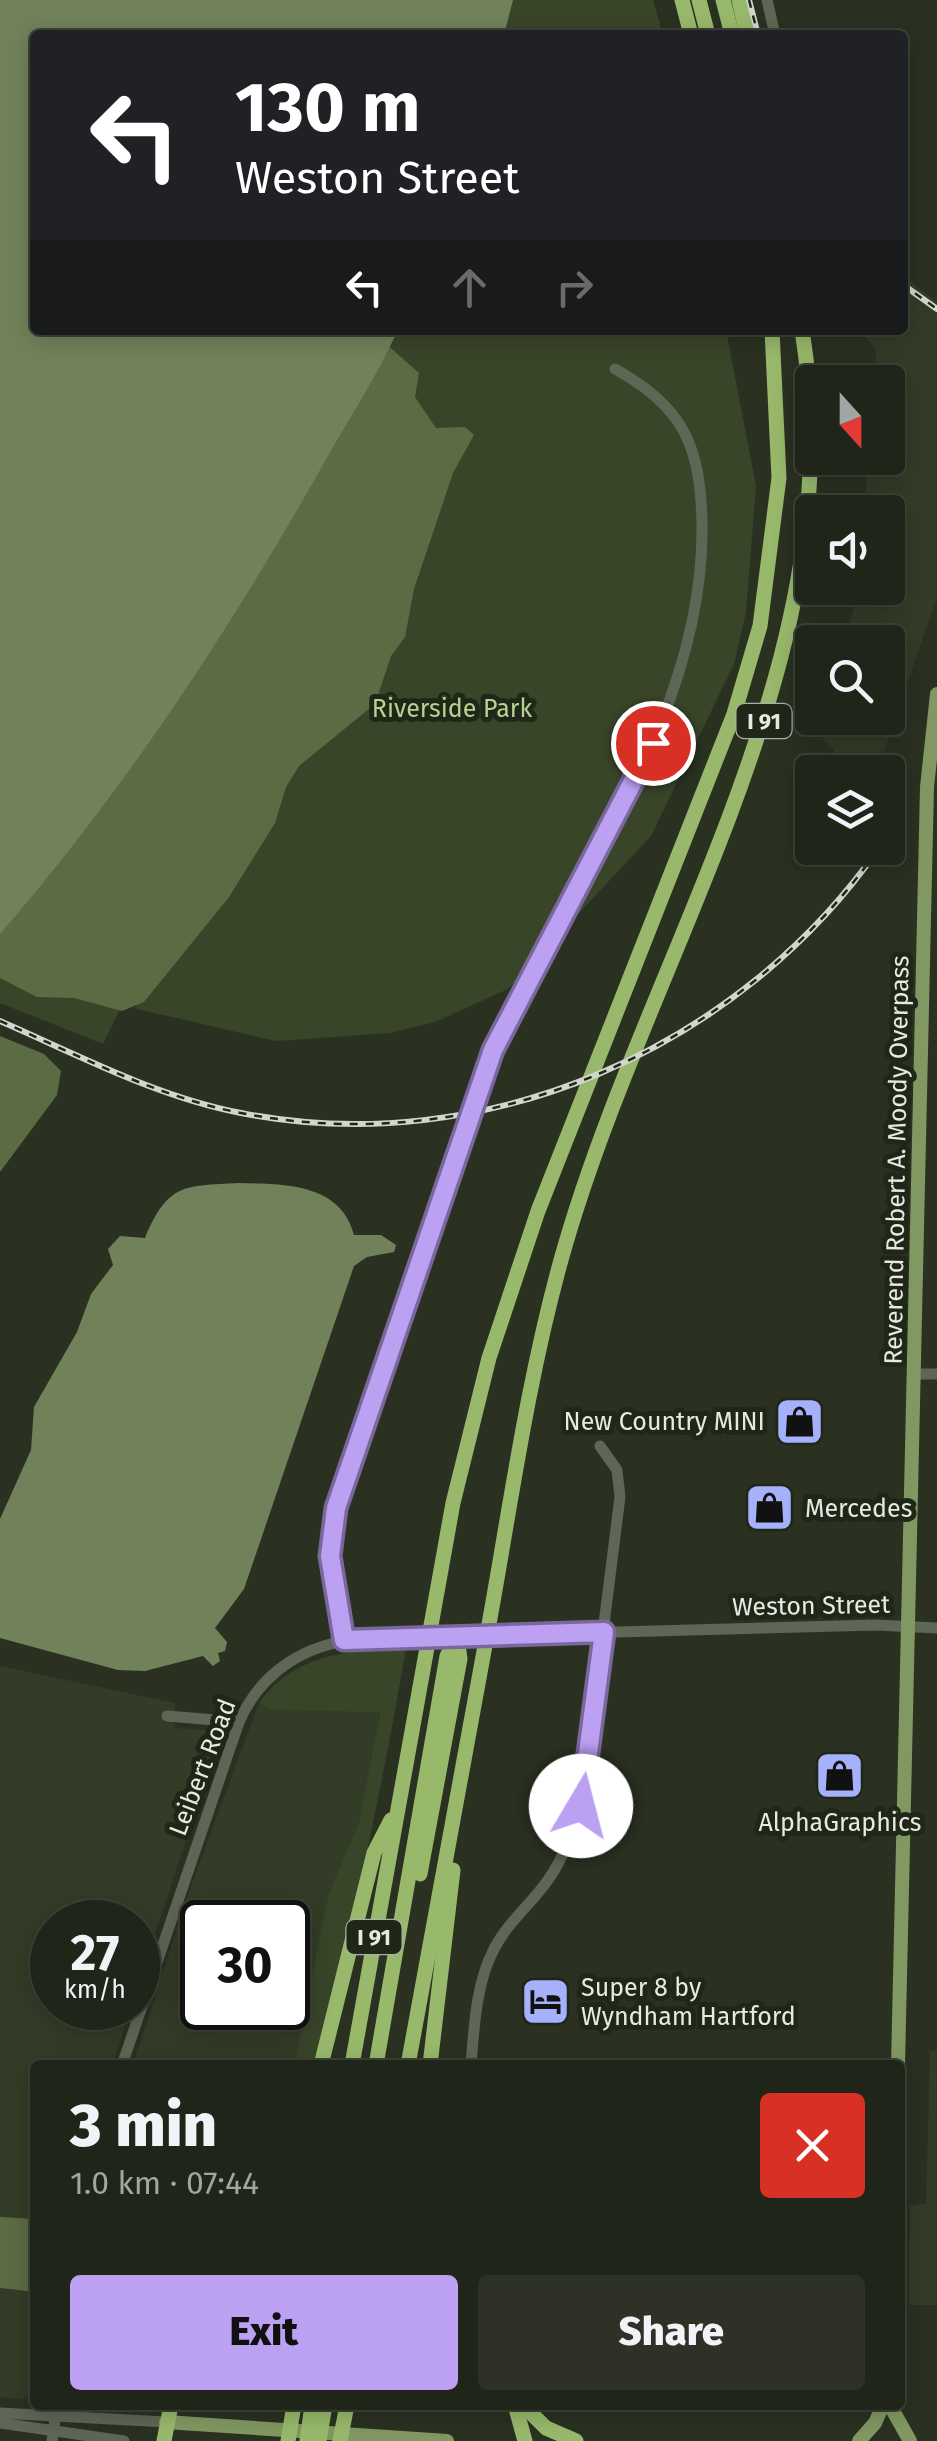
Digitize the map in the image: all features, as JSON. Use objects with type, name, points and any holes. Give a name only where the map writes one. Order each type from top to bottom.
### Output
[{"type":"highway","points":[[680,0],[690,30]]},
{"type":"highway","points":[[699,0],[707,30]]},
{"type":"highway","points":[[723,0],[731,30]]},
{"type":"highway","points":[[739,0],[746,30]]},
{"type":"highway","name":"I 91","points":[[353,2060],[452,1503],[485,1374],[526,1244],[728,730],[760,626],[780,478],[772,335]]},
{"type":"highway","name":"I 91","points":[[409,2060],[547,1314],[582,1191],[762,727],[793,616],[805,544],[811,461],[802,335]]},
{"type":"highway","points":[[377,2060],[447,1656],[457,1636]]},
{"type":"highway","points":[[387,2060],[460,1659],[457,1636]]},
{"type":"highway","points":[[323,2060],[374,1853],[397,1810]]},
{"type":"highway","points":[[431,2060],[454,1859],[452,1823]]},
{"type":"highway","points":[[164,2441],[170,2410]]},
{"type":"highway","points":[[288,2441],[293,2410]]},
{"type":"highway","points":[[307,2441],[311,2410]]},
{"type":"highway","points":[[319,2441],[324,2410]]},
{"type":"highway","points":[[340,2441],[345,2410]]},
{"type":"highway","points":[[517,2410],[526,2441]]},
{"type":"highway","points":[[529,2410],[553,2432],[576,2441]]},
{"type":"main road","name":"Reverend Robert A. Moody Overpass","points":[[908,1627],[927,786],[937,694]]},
{"type":"main road","name":"Weston Street","points":[[898,2060],[908,1627]]},
{"type":"main road","points":[[859,2441],[886,2410]]},
{"type":"main road","points":[[889,2410],[892,2441]]},
{"type":"main road","points":[[891,2410],[910,2441]]},
{"type":"main road","points":[[166,2422],[447,2441]]},
{"type":"street","points":[[767,0],[775,30]]},
{"type":"street","points":[[344,1640],[330,1556],[334,1514],[502,1029],[640,772],[672,689],[699,588],[701,506],[694,452],[665,404],[615,369]]},
{"type":"street","points":[[914,1374],[937,1374]]},
{"type":"street","points":[[473,2060],[479,1997],[491,1954],[504,1930],[549,1880],[566,1850],[581,1806],[620,1497],[617,1470],[600,1446]]},
{"type":"street","points":[[908,1627],[937,1628]]},
{"type":"street","name":"Weston Street","points":[[457,1636],[908,1627]]},
{"type":"street","name":"Leibert Road","points":[[124,2060],[239,1722],[258,1689],[277,1670],[308,1651],[344,1640],[457,1636]]},
{"type":"street","points":[[167,1716],[239,1722]]},
{"type":"street","points":[[0,2412],[56,2410],[166,2422]]},
{"type":"street","points":[[53,2436],[56,2410]]},
{"type":"street","points":[[0,2424],[53,2436],[124,2441]]},
{"type":"shaded area","points":[[0,0],[513,0],[505,30],[30,30],[30,335],[395,335],[288,525],[174,707],[90,823],[0,934]]},
{"type":"shaded area","points":[[908,279],[937,302],[937,597],[905,690],[905,625],[850,625],[854,605],[905,605],[905,495],[866,495],[866,475],[905,475],[905,365],[875,365],[876,352],[865,335],[908,335]]},
{"type":"shaded area","points":[[385,343],[419,373],[415,397],[436,428],[465,427],[474,435],[453,473],[414,589],[405,637],[391,656],[375,704],[299,766],[286,787],[275,823],[229,897],[144,1002],[122,1011],[74,998],[37,997],[0,978],[0,900]]},
{"type":"shaded area","points":[[824,735],[890,735],[883,755],[834,755],[834,749],[823,740]]},
{"type":"shaded area","points":[[0,1036],[44,1054],[61,1071],[57,1095],[0,1172]]},
{"type":"shaded area","points":[[239,1183],[309,1190],[337,1206],[354,1235],[381,1235],[396,1245],[394,1252],[367,1257],[354,1266],[244,1589],[215,1628],[227,1642],[225,1651],[218,1653],[220,1661],[213,1666],[203,1656],[145,1671],[118,1670],[0,1638],[0,1519],[31,1450],[34,1407],[77,1332],[91,1294],[113,1265],[108,1249],[120,1236],[145,1238],[162,1207],[180,1191]]},
{"type":"shaded area","points":[[0,1666],[175,1703],[174,1728],[222,1731],[160,1919],[160,1900],[30,1900],[30,2030],[124,2030],[114,2060],[30,2060],[30,2220],[0,2218]]},
{"type":"shaded area","points":[[259,1703],[273,1710],[380,1711],[359,1822],[328,1896],[310,1985],[310,1900],[186,1900]]},
{"type":"shaded area","points":[[180,1919],[180,2030],[301,2030],[295,2060],[135,2060],[144,2030],[160,2030],[160,1981]]},
{"type":"shaded area","points":[[930,2051],[937,2051],[937,2305],[909,2305],[910,2206],[926,2203]]},
{"type":"shaded area","points":[[0,2217],[30,2219],[30,2291],[0,2288]]},
{"type":"shaded area","points":[[0,2288],[30,2291],[30,2394],[24,2399],[0,2397]]},
{"type":"green space","points":[[513,0],[653,0],[662,30],[505,30]]},
{"type":"green space","name":"Riverside Park","points":[[396,335],[727,335],[756,486],[746,612],[734,664],[651,836],[508,989],[435,1022],[390,1033],[276,1041],[133,1008],[137,1006],[124,1001],[103,1044],[0,1003],[0,934],[377,378]]},
{"type":"green space","points":[[406,1648],[366,1858],[327,2014],[314,2060],[295,2060],[301,2030],[310,2030],[310,1985],[328,1896],[359,1822],[380,1712],[273,1710],[259,1703],[289,1674],[344,1653]]},
{"type":"railway","points":[[749,0],[757,30]]},
{"type":"railway","points":[[908,288],[937,309]]},
{"type":"railway","points":[[0,1021],[148,1086],[210,1106],[332,1124],[424,1120],[513,1103],[599,1074],[680,1033],[754,981],[821,919],[865,865]]},
{"type":"place","name":"New Country MINI","points":[[800,1421]]},
{"type":"place","name":"Mercedes","points":[[770,1508]]},
{"type":"place","name":"AlphaGraphics","points":[[840,1776]]},
{"type":"place","name":"Super 8 by Wyndham Hartford","points":[[546,2001]]},
{"type":"route","points":[[581,1806],[604,1632],[344,1640],[330,1535],[493,1050],[629,796],[653,743]]}]
